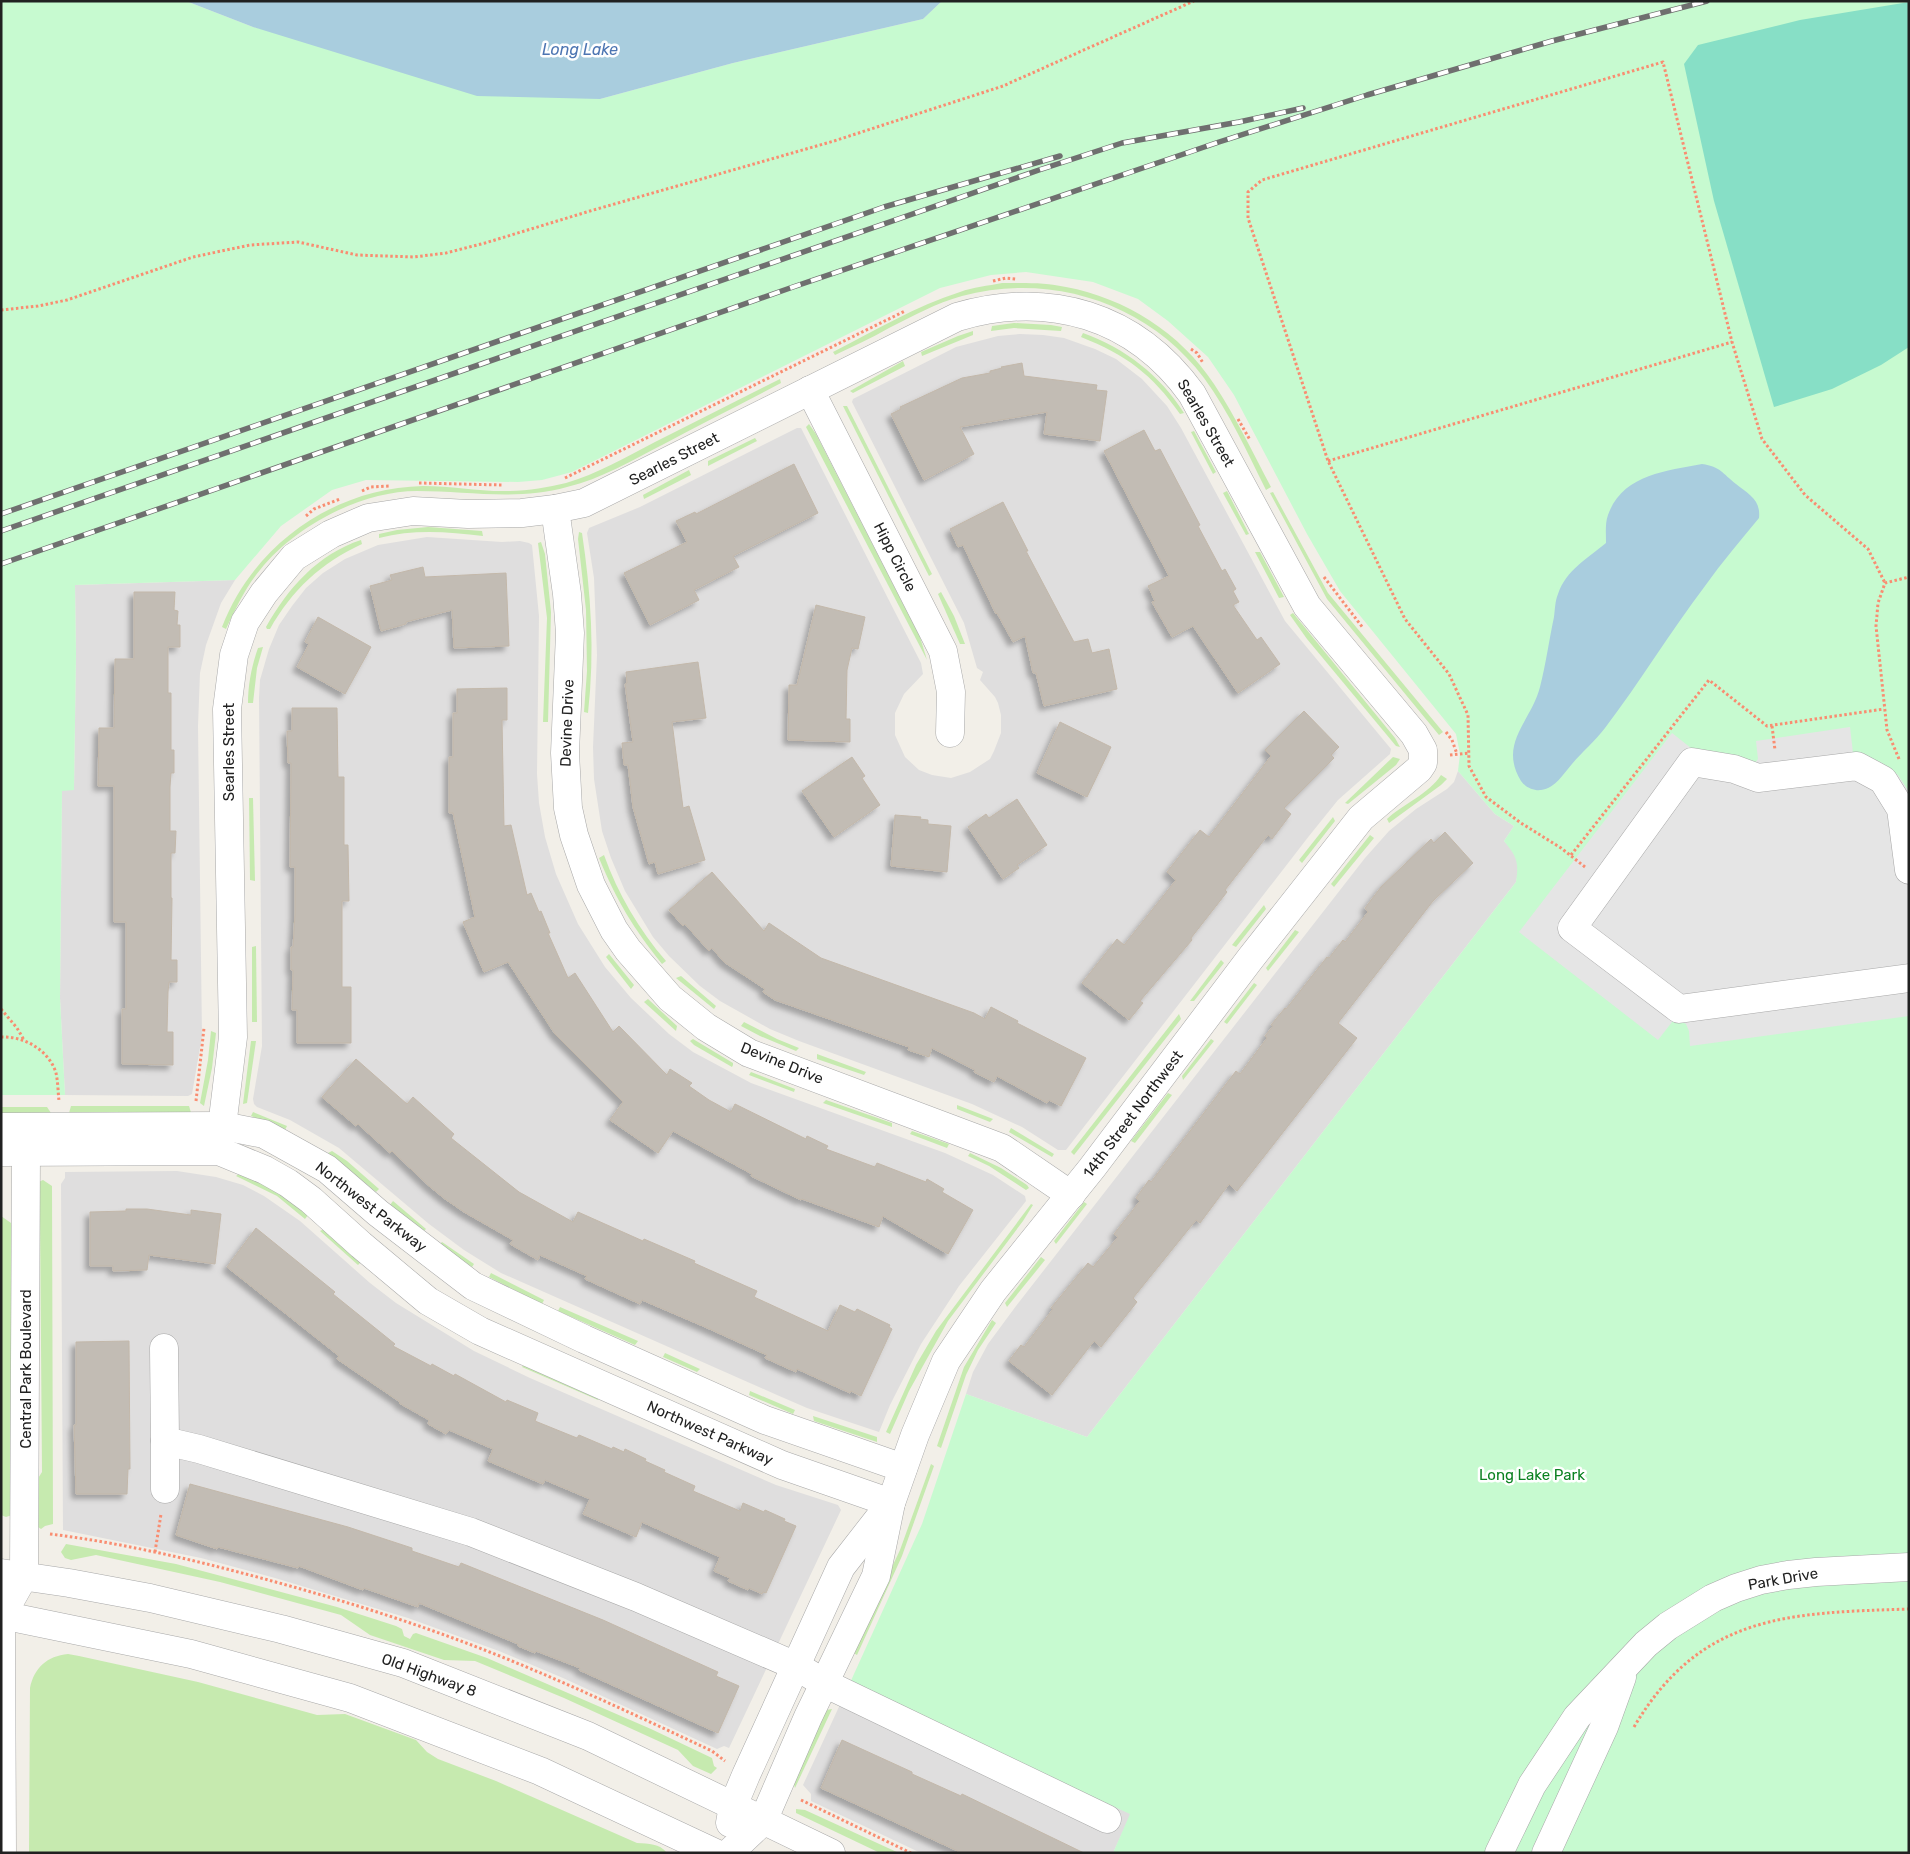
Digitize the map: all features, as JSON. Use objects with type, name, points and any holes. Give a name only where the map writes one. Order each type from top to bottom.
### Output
[{"type":"street","name":"Searles Street","points":[[221,1138],[233,1037],[227,709],[234,655],[246,622],[264,593],[294,557],[331,534],[368,518],[413,511],[468,514],[522,513],[555,510],[584,503],[957,317],[984,309],[1012,307],[1072,311],[1094,317],[1128,332],[1162,358],[1178,374],[1192,394],[1307,606],[1414,734],[1421,744],[1424,756]]},
{"type":"street","name":"Hipp Circle","points":[[810,390],[944,651],[951,692],[950,733]]},
{"type":"street","name":"Devine Drive","points":[[555,510],[567,594],[570,633],[565,753],[568,808],[574,835],[591,885],[606,915],[628,950],[670,998],[706,1027],[749,1053],[1002,1148],[1071,1195]]},
{"type":"street","name":"14th Street Northwest","points":[[727,1853],[763,1821],[824,1683],[876,1576],[891,1503],[946,1361],[993,1292],[1071,1195],[1250,959],[1361,818],[1413,776],[1423,763],[1424,756]]},
{"type":"street","points":[[1909,870],[1900,808],[1883,780],[1857,766],[1758,778],[1734,769],[1692,762],[1572,928],[1679,1009],[1909,978]]},
{"type":"street","name":"Northwest Parkway","points":[[7,1137],[59,1126],[221,1138],[311,1200],[428,1301],[480,1332],[782,1465],[891,1503]]},
{"type":"street","name":"Northwest Parkway","points":[[7,1137],[221,1138],[264,1134],[327,1169],[378,1213],[473,1286],[765,1420],[903,1468]]},
{"type":"street","name":"Central Park Boulevard","points":[[2,1614],[12,1575],[7,1137]]},
{"type":"street","points":[[532,1354],[548,1322]]},
{"type":"street","points":[[164,1348],[165,1489]]},
{"type":"street","points":[[165,1441],[200,1449],[471,1532],[636,1597],[796,1666],[824,1683],[1107,1819]]},
{"type":"street","name":"14th Street Northwest","points":[[727,1853],[732,1806],[840,1568],[891,1503]]},
{"type":"street","name":"Park Drive","points":[[1499,1853],[1532,1785],[1578,1717],[1646,1644],[1668,1626],[1693,1609],[1736,1588],[1788,1575],[1909,1567]]},
{"type":"street","name":"Old Highway 8","points":[[12,1575],[69,1582],[150,1598],[281,1629],[403,1663],[588,1736],[832,1853]]},
{"type":"street","points":[[2,1853],[2,1614],[191,1654],[350,1698],[540,1772],[716,1853]]},
{"type":"street","name":"Park Drive","points":[[1546,1853],[1604,1727],[1625,1668]]},
{"type":"street","points":[[1521,1809],[1558,1826]]},
{"type":"path","points":[[1,310],[38,306],[67,300],[193,257],[250,245],[298,242],[357,254],[414,257],[446,253],[485,244],[590,211],[834,141],[1002,86],[1194,1]]},
{"type":"path","points":[[1605,883],[1561,848],[1521,823],[1486,797],[1469,766],[1468,715],[1461,699],[1449,674],[1404,619],[1328,461],[1248,218],[1248,192],[1262,180],[1664,62],[1732,342],[1762,439],[1805,495],[1868,549],[1885,583],[1878,603],[1876,626],[1887,730],[1900,763]]},
{"type":"path","points":[[989,281],[1006,278],[1024,280]]},
{"type":"path","points":[[560,481],[913,307]]},
{"type":"path","points":[[1328,461],[1732,342]]},
{"type":"path","points":[[1189,347],[1197,353],[1207,369]]},
{"type":"path","points":[[1236,415],[1254,448]]},
{"type":"path","points":[[418,483],[505,485]]},
{"type":"path","points":[[354,494],[371,487],[399,485]]},
{"type":"path","points":[[300,521],[314,508],[346,496]]},
{"type":"path","points":[[1323,576],[1365,631]]},
{"type":"path","points":[[1885,583],[1909,577]]},
{"type":"path","points":[[1440,725],[1452,740],[1456,754]]},
{"type":"path","points":[[1,1009],[25,1041]]},
{"type":"path","points":[[195,1104],[204,1028]]},
{"type":"path","points":[[1,1037],[13,1037],[25,1041],[41,1051],[51,1063],[56,1074],[59,1126]]},
{"type":"path","points":[[155,1552],[165,1489]]},
{"type":"path","points":[[45,1534],[104,1542],[240,1572],[412,1623],[510,1660],[579,1689],[712,1751],[731,1766]]},
{"type":"path","points":[[1634,1728],[1658,1690],[1678,1669],[1693,1656],[1727,1637],[1751,1627],[1812,1613],[1909,1609]]},
{"type":"path","points":[[798,1798],[911,1853]]},
{"type":"shaded area","points":[[1020,334],[1064,338],[1116,359],[1142,379],[1167,406],[1181,428],[1285,621],[1391,749],[1390,754],[1338,800],[1066,1150],[1058,1150],[1022,1127],[972,1104],[770,1029],[720,1001],[700,986],[669,956],[653,937],[625,891],[602,831],[594,779],[593,747],[597,655],[594,578],[587,533],[589,528],[640,507],[797,428],[801,428],[921,663],[923,674],[904,694],[895,713],[895,735],[905,757],[919,770],[932,775],[951,778],[970,772],[990,759],[1001,733],[1001,715],[998,703],[980,680],[983,672],[977,668],[964,623],[852,402],[853,399],[956,347],[998,336]]},
{"type":"shaded area","points":[[427,537],[502,542],[520,541],[532,545],[539,616],[537,774],[539,803],[545,837],[556,874],[578,924],[605,967],[631,998],[669,1034],[693,1052],[751,1083],[945,1153],[993,1175],[1025,1196],[1026,1201],[959,1286],[921,1344],[890,1405],[879,1432],[807,1408],[501,1273],[464,1250],[429,1224],[339,1148],[290,1120],[257,1107],[254,1104],[253,1099],[262,1046],[259,698],[260,680],[269,649],[279,625],[292,606],[306,588],[323,573],[345,559],[378,545]]},
{"type":"shaded area","points":[[235,580],[221,603],[206,645],[200,673],[198,726],[202,1036],[192,1094],[188,1096],[65,1095],[60,998],[62,790],[74,789],[75,585]]},
{"type":"shaded area","points":[[1850,727],[1853,753],[1882,763],[1898,775],[1909,792],[1909,1016],[1690,1046],[1689,1031],[1686,1024],[1676,1021],[1672,1022],[1658,1040],[1519,932],[1672,733],[1696,752],[1755,763],[1758,759],[1756,741]]},
{"type":"shaded area","points":[[1458,771],[1495,814],[1514,826],[1504,841],[1515,853],[1519,867],[1516,882],[1087,1437],[966,1394],[973,1372],[988,1344],[1016,1306],[1365,858],[1389,831],[1416,809],[1447,789],[1454,782]]},
{"type":"shaded area","points":[[177,1171],[216,1177],[243,1185],[264,1196],[300,1221],[370,1283],[396,1303],[474,1351],[530,1378],[776,1485],[838,1505],[841,1510],[729,1748],[724,1746],[717,1749],[563,1678],[499,1651],[408,1618],[201,1558],[63,1530],[61,1184],[65,1178],[65,1172]]},
{"type":"shaded area","points":[[849,1685],[1131,1814],[1113,1853],[921,1853],[811,1801],[811,1794],[803,1785]]},
{"type":"green space","name":"Long Lake Park","points":[[1,1],[186,1],[253,27],[600,99],[733,63],[923,19],[942,1],[1909,1],[1909,1853],[1113,1853],[1130,1814],[849,1685],[922,1524],[966,1394],[1087,1437],[1516,882],[1516,860],[1504,841],[1514,826],[1495,814],[1458,771],[1460,754],[1456,734],[1340,591],[1307,534],[1234,395],[1208,357],[1168,321],[1138,299],[1093,282],[1026,272],[991,275],[940,288],[572,472],[542,480],[518,482],[366,480],[332,490],[281,526],[235,580],[75,585],[74,790],[62,791],[60,998],[65,1095],[1,1095]]},
{"type":"green space","points":[[1909,2],[1909,347],[1881,365],[1832,389],[1774,407],[1714,201],[1684,64],[1698,45],[1800,20]]},
{"type":"green space","points":[[1002,283],[1050,284],[1088,292],[1130,309],[1150,320],[1185,349],[1201,366],[1237,422],[1271,487],[1266,490],[1222,404],[1204,378],[1181,352],[1155,330],[1126,313],[1095,300],[1063,292],[1029,288],[996,290],[962,296],[925,310],[835,355],[833,352],[927,304],[965,290]]},
{"type":"green space","points":[[1014,323],[1062,327],[1061,331],[1014,328],[991,331],[992,326]]},
{"type":"green space","points":[[973,331],[973,335],[922,356],[921,352]]},
{"type":"green space","points":[[1083,333],[1113,346],[1140,364],[1164,387],[1184,413],[1180,414],[1170,400],[1137,367],[1112,351],[1081,337]]},
{"type":"green space","points":[[903,361],[905,366],[853,393],[850,391]]},
{"type":"green space","points":[[780,379],[781,383],[617,468],[580,484],[530,494],[417,491],[374,497],[352,504],[310,526],[274,554],[260,570],[241,598],[226,629],[222,627],[236,597],[254,570],[276,546],[301,526],[329,510],[359,497],[390,489],[423,486],[488,491],[517,491],[566,483],[611,465]]},
{"type":"green space","points":[[843,406],[847,406],[932,574],[929,576]]},
{"type":"green space","points":[[809,424],[816,434],[920,637],[927,660],[806,427]]},
{"type":"green space","points":[[1194,431],[1216,472],[1213,474],[1191,432]]},
{"type":"green space","points":[[755,438],[757,441],[708,466],[708,461]]},
{"type":"green space","points":[[689,470],[691,475],[644,499],[643,495]]},
{"type":"green space","points":[[1227,491],[1249,534],[1246,535],[1223,493]]},
{"type":"green space","points":[[1273,492],[1328,593],[1443,732],[1439,735],[1327,599],[1270,493]]},
{"type":"green space","points":[[428,527],[482,531],[483,536],[418,532],[379,538],[379,534]]},
{"type":"green space","points":[[579,532],[582,533],[590,600],[592,645],[588,713],[584,712],[587,671],[586,610],[578,539]]},
{"type":"green space","points":[[361,540],[362,544],[333,560],[309,579],[288,602],[270,629],[267,629],[266,627],[284,599],[306,574],[331,554]]},
{"type":"green space","points":[[541,542],[545,554],[551,612],[548,722],[543,722],[547,618],[538,543]]},
{"type":"green space","points":[[1255,552],[1260,552],[1284,597],[1279,598]]},
{"type":"green space","points":[[941,592],[954,616],[965,644],[960,644],[938,594]]},
{"type":"green space","points":[[1293,613],[1395,738],[1400,747],[1396,746],[1307,639],[1290,615]]},
{"type":"green space","points":[[263,647],[257,668],[253,703],[248,703],[254,661],[258,648]]},
{"type":"green space","points":[[1393,757],[1400,759],[1396,765],[1348,804],[1345,803]]},
{"type":"green space","points":[[1441,775],[1447,779],[1441,785],[1389,823],[1387,819],[1430,788]]},
{"type":"green space","points":[[249,798],[253,798],[255,881],[250,880]]},
{"type":"green space","points":[[1333,817],[1335,821],[1302,863],[1299,860]]},
{"type":"green space","points":[[1370,835],[1374,838],[1334,887],[1331,884]]},
{"type":"green space","points":[[604,855],[630,911],[666,961],[662,964],[634,926],[612,888],[599,858]]},
{"type":"green space","points":[[1264,905],[1266,909],[1236,947],[1232,945]]},
{"type":"green space","points":[[1295,930],[1299,932],[1268,971],[1266,968]]},
{"type":"green space","points":[[256,946],[257,1022],[252,1022],[252,947]]},
{"type":"green space","points":[[609,954],[634,985],[631,989],[606,957]]},
{"type":"green space","points":[[1221,960],[1224,963],[1194,1001],[1190,1001]]},
{"type":"green space","points":[[681,976],[716,1006],[714,1009],[676,978]]},
{"type":"green space","points":[[1254,983],[1257,985],[1227,1024],[1224,1022]]},
{"type":"green space","points":[[648,999],[677,1026],[676,1031],[644,1002]]},
{"type":"green space","points":[[1179,1014],[1181,1019],[1074,1155],[1071,1152]]},
{"type":"green space","points":[[744,1022],[799,1048],[796,1051],[760,1036],[741,1026]]},
{"type":"green space","points":[[211,1031],[216,1033],[212,1068],[204,1106],[200,1103]]},
{"type":"green space","points":[[693,1039],[733,1063],[732,1067],[694,1045],[690,1041]]},
{"type":"green space","points":[[1211,1039],[1214,1041],[1183,1080],[1182,1076]]},
{"type":"green space","points":[[251,1041],[256,1041],[247,1103],[243,1104]]},
{"type":"green space","points":[[817,1054],[866,1072],[864,1075],[817,1059]]},
{"type":"green space","points":[[751,1072],[795,1089],[794,1092],[749,1075]]},
{"type":"green space","points":[[1168,1093],[1172,1095],[1135,1143],[1131,1141]]},
{"type":"green space","points":[[826,1100],[892,1123],[892,1127],[823,1103]]},
{"type":"green space","points":[[957,1105],[993,1119],[990,1122],[957,1109]]},
{"type":"green space","points":[[71,1106],[189,1106],[192,1116],[69,1113]]},
{"type":"green space","points":[[1,1107],[47,1107],[53,1116],[1,1118]]},
{"type":"green space","points":[[253,1112],[287,1126],[285,1130],[251,1116]]},
{"type":"green space","points":[[1011,1128],[1054,1154],[1052,1157],[1009,1132]]},
{"type":"green space","points":[[912,1131],[949,1144],[947,1148],[910,1134]]},
{"type":"green space","points":[[332,1151],[347,1161],[379,1189],[376,1192],[328,1153]]},
{"type":"green space","points":[[970,1153],[1001,1168],[1029,1188],[1026,1190],[989,1166],[968,1156]]},
{"type":"green space","points":[[240,1173],[280,1193],[308,1215],[305,1219],[277,1196],[236,1176]]},
{"type":"green space","points":[[43,1180],[52,1186],[53,1524],[41,1529],[35,1525],[37,1480],[42,1472],[40,1217],[34,1184]]},
{"type":"green space","points":[[393,1201],[426,1229],[423,1232],[390,1205]]},
{"type":"green space","points":[[1084,1202],[1087,1204],[1056,1244],[1054,1241]]},
{"type":"green space","points":[[1031,1204],[1033,1205],[1023,1221],[948,1321],[909,1391],[890,1434],[886,1432],[916,1365],[936,1331]]},
{"type":"green space","points":[[1,1216],[11,1223],[14,1232],[12,1515],[6,1517],[1,1515]]},
{"type":"green space","points":[[324,1229],[361,1262],[358,1265],[320,1231]]},
{"type":"green space","points":[[442,1242],[474,1264],[472,1267],[439,1245]]},
{"type":"green space","points":[[1041,1257],[1045,1260],[1007,1307],[1005,1303]]},
{"type":"green space","points":[[491,1273],[544,1300],[542,1304],[489,1277]]},
{"type":"green space","points":[[560,1307],[638,1341],[635,1345],[558,1311]]},
{"type":"green space","points":[[992,1320],[996,1323],[978,1350],[966,1375],[941,1448],[937,1446],[964,1367]]},
{"type":"green space","points":[[665,1353],[700,1369],[697,1372],[663,1357]]},
{"type":"green space","points":[[525,1363],[599,1396],[598,1400],[522,1367]]},
{"type":"green space","points":[[750,1391],[795,1410],[793,1414],[749,1395]]},
{"type":"green space","points":[[813,1416],[877,1437],[877,1442],[814,1421]]},
{"type":"green space","points":[[931,1464],[934,1466],[902,1556],[857,1655],[852,1652],[900,1550]]},
{"type":"green space","points":[[66,1544],[176,1564],[337,1607],[396,1626],[402,1629],[404,1636],[410,1639],[416,1633],[487,1658],[651,1729],[712,1758],[714,1766],[717,1768],[711,1774],[693,1766],[678,1750],[564,1698],[475,1661],[444,1660],[370,1635],[341,1615],[220,1582],[96,1555],[71,1560],[65,1558],[61,1552]]},
{"type":"green space","points":[[68,1654],[198,1682],[317,1715],[345,1714],[416,1740],[427,1752],[438,1759],[496,1781],[637,1843],[657,1846],[667,1853],[29,1853],[30,1688],[38,1669],[43,1664],[54,1657]]},
{"type":"green space","points":[[832,1709],[795,1788],[793,1781],[826,1710]]},
{"type":"green space","points":[[796,1809],[805,1810],[899,1853],[880,1853],[796,1813]]},
{"type":"water","name":"Long Lake","points":[[186,1],[942,1],[923,19],[733,63],[600,99],[477,96],[253,27]]},
{"type":"water","points":[[1702,464],[1721,471],[1749,494],[1758,506],[1759,518],[1692,603],[1601,733],[1555,784],[1541,790],[1527,787],[1521,781],[1515,767],[1513,755],[1515,744],[1518,733],[1536,700],[1540,687],[1556,600],[1566,578],[1578,565],[1606,543],[1608,515],[1623,491],[1646,477]]},
{"type":"building","points":[[1022,363],[1024,376],[1097,385],[1096,390],[1107,391],[1100,441],[1044,434],[1047,412],[960,427],[974,454],[924,480],[891,414],[901,409],[900,407],[962,378],[990,373],[990,371],[1001,367]]},
{"type":"building","points":[[1144,430],[1155,451],[1160,449],[1222,571],[1225,569],[1236,589],[1233,591],[1239,602],[1233,605],[1257,640],[1261,637],[1280,664],[1238,693],[1193,626],[1172,637],[1152,602],[1155,601],[1148,586],[1169,576],[1104,451]]},
{"type":"building","points":[[794,464],[818,513],[733,556],[739,567],[694,590],[699,600],[650,625],[624,573],[687,542],[676,521],[695,512],[696,514]]},
{"type":"building","points":[[1003,502],[1028,551],[1026,551],[1074,642],[1088,639],[1092,653],[1109,649],[1117,689],[1044,706],[1036,673],[1033,673],[1025,636],[1013,642],[996,614],[963,545],[958,547],[950,529]]},
{"type":"building","points":[[423,567],[425,577],[506,573],[509,646],[454,648],[452,610],[406,622],[406,624],[381,631],[370,586],[392,580],[390,575]]},
{"type":"building","points":[[134,592],[175,592],[174,610],[178,611],[177,625],[180,625],[180,647],[168,647],[168,693],[171,693],[171,750],[174,750],[174,773],[171,773],[170,787],[170,831],[176,831],[175,853],[171,853],[171,960],[177,960],[177,982],[169,982],[167,1032],[173,1032],[173,1065],[122,1064],[122,1009],[126,1009],[126,922],[114,922],[114,786],[98,786],[99,728],[114,728],[115,659],[134,659]]},
{"type":"building","points":[[816,605],[865,617],[858,649],[852,648],[847,670],[846,719],[850,719],[850,742],[788,740],[789,685],[797,685]]},
{"type":"building","points":[[318,617],[371,647],[345,694],[297,667],[309,644],[305,642]]},
{"type":"building","points":[[698,662],[706,718],[672,722],[683,808],[689,806],[705,860],[658,874],[655,862],[649,864],[633,807],[628,765],[624,765],[622,743],[633,742],[625,684],[627,683],[626,672]]},
{"type":"building","points":[[507,688],[507,720],[502,720],[504,826],[511,825],[527,895],[531,893],[539,912],[541,911],[550,933],[548,933],[568,978],[575,973],[613,1032],[619,1026],[667,1075],[670,1069],[692,1083],[689,1086],[709,1100],[731,1112],[735,1104],[806,1139],[807,1136],[828,1146],[826,1149],[875,1167],[877,1163],[926,1182],[927,1179],[944,1189],[942,1192],[973,1210],[948,1254],[883,1216],[879,1227],[801,1200],[751,1176],[752,1174],[673,1131],[658,1153],[610,1120],[623,1102],[555,1034],[508,962],[484,972],[463,922],[475,917],[453,813],[449,813],[449,757],[453,757],[453,713],[457,713],[457,689]]},
{"type":"building","points":[[292,708],[337,708],[338,777],[344,777],[344,845],[348,845],[349,901],[342,901],[342,987],[351,987],[351,1043],[297,1043],[297,1010],[292,1010],[293,970],[291,970],[291,947],[293,947],[295,914],[295,867],[290,867],[291,763],[288,763],[287,731],[292,731]]},
{"type":"building","points":[[1304,711],[1339,747],[1331,755],[1334,758],[1284,808],[1291,814],[1272,839],[1268,835],[1225,890],[1227,892],[1191,938],[1192,940],[1140,1001],[1143,1003],[1129,1020],[1082,983],[1117,939],[1124,945],[1176,880],[1167,872],[1200,830],[1209,837],[1271,756],[1265,750]]},
{"type":"building","points":[[1060,722],[1111,747],[1087,797],[1037,773]]},
{"type":"building","points":[[852,757],[865,776],[862,778],[880,805],[834,837],[802,791]]},
{"type":"building","points":[[1017,799],[1047,845],[1017,865],[1019,868],[1003,879],[968,827],[986,814],[989,818]]},
{"type":"building","points":[[895,815],[921,817],[920,819],[928,820],[928,824],[951,826],[947,872],[891,866]]},
{"type":"building","points":[[1445,832],[1473,863],[1433,901],[1338,1023],[1357,1038],[1237,1191],[1229,1184],[1200,1223],[1196,1220],[1133,1298],[1137,1302],[1101,1347],[1094,1341],[1052,1395],[1009,1361],[1021,1345],[1024,1347],[1053,1309],[1051,1308],[1088,1263],[1093,1267],[1118,1237],[1114,1234],[1140,1201],[1136,1198],[1149,1180],[1151,1182],[1236,1071],[1240,1074],[1267,1038],[1265,1036],[1273,1026],[1271,1025],[1327,957],[1329,958],[1343,940],[1345,942],[1368,912],[1365,908],[1381,887],[1431,839],[1434,843]]},
{"type":"building","points":[[712,872],[764,931],[769,923],[821,958],[974,1013],[985,1019],[991,1007],[1018,1021],[1017,1023],[1086,1058],[1061,1106],[1049,1100],[1047,1103],[997,1076],[994,1082],[932,1048],[929,1057],[908,1050],[909,1047],[775,1000],[763,992],[765,989],[724,962],[712,948],[709,951],[685,924],[683,926],[669,910]]},
{"type":"building","points":[[356,1059],[407,1104],[413,1097],[454,1134],[451,1138],[519,1192],[573,1222],[578,1212],[643,1241],[644,1239],[757,1291],[754,1297],[828,1331],[840,1305],[855,1312],[857,1309],[890,1325],[889,1327],[892,1329],[861,1396],[851,1391],[850,1393],[797,1369],[796,1372],[765,1358],[767,1355],[705,1327],[642,1300],[640,1304],[585,1279],[587,1276],[540,1255],[538,1260],[510,1244],[513,1240],[445,1199],[392,1151],[390,1153],[358,1124],[356,1126],[322,1097]]},
{"type":"building","points":[[126,1209],[147,1209],[191,1215],[191,1210],[221,1214],[215,1264],[149,1255],[147,1270],[113,1271],[113,1266],[90,1266],[90,1212],[126,1211]]},
{"type":"building","points":[[256,1228],[335,1292],[333,1294],[395,1344],[393,1346],[431,1366],[432,1364],[454,1376],[455,1374],[506,1402],[507,1400],[538,1413],[535,1421],[577,1438],[579,1435],[612,1449],[613,1447],[624,1452],[625,1449],[665,1470],[664,1472],[695,1486],[693,1491],[740,1511],[743,1503],[764,1512],[765,1510],[796,1526],[766,1593],[763,1592],[762,1594],[749,1588],[748,1590],[728,1581],[730,1578],[714,1571],[720,1557],[642,1522],[636,1537],[583,1514],[590,1499],[545,1480],[543,1484],[488,1461],[493,1449],[449,1430],[446,1434],[428,1424],[429,1420],[399,1403],[337,1359],[339,1356],[227,1267]]},
{"type":"building","points":[[129,1341],[130,1469],[128,1469],[127,1494],[76,1494],[74,1425],[76,1425],[76,1342]]},
{"type":"building","points":[[190,1484],[348,1527],[412,1548],[412,1551],[459,1567],[461,1563],[603,1620],[718,1672],[716,1676],[739,1686],[718,1733],[579,1670],[580,1668],[536,1651],[535,1653],[518,1646],[518,1644],[419,1603],[418,1607],[364,1588],[363,1590],[299,1566],[298,1568],[218,1547],[217,1549],[176,1535]]},
{"type":"building","points":[[842,1740],[912,1772],[912,1774],[961,1796],[962,1794],[1084,1853],[962,1853],[821,1788]]},
{"type":"railway","points":[[1,564],[793,287],[1219,142],[1367,95],[1552,41],[1707,1]]},
{"type":"railway","points":[[1,531],[1039,170],[1122,143],[1239,122],[1303,108]]},
{"type":"railway","points":[[1,514],[884,207],[1060,156]]}]
